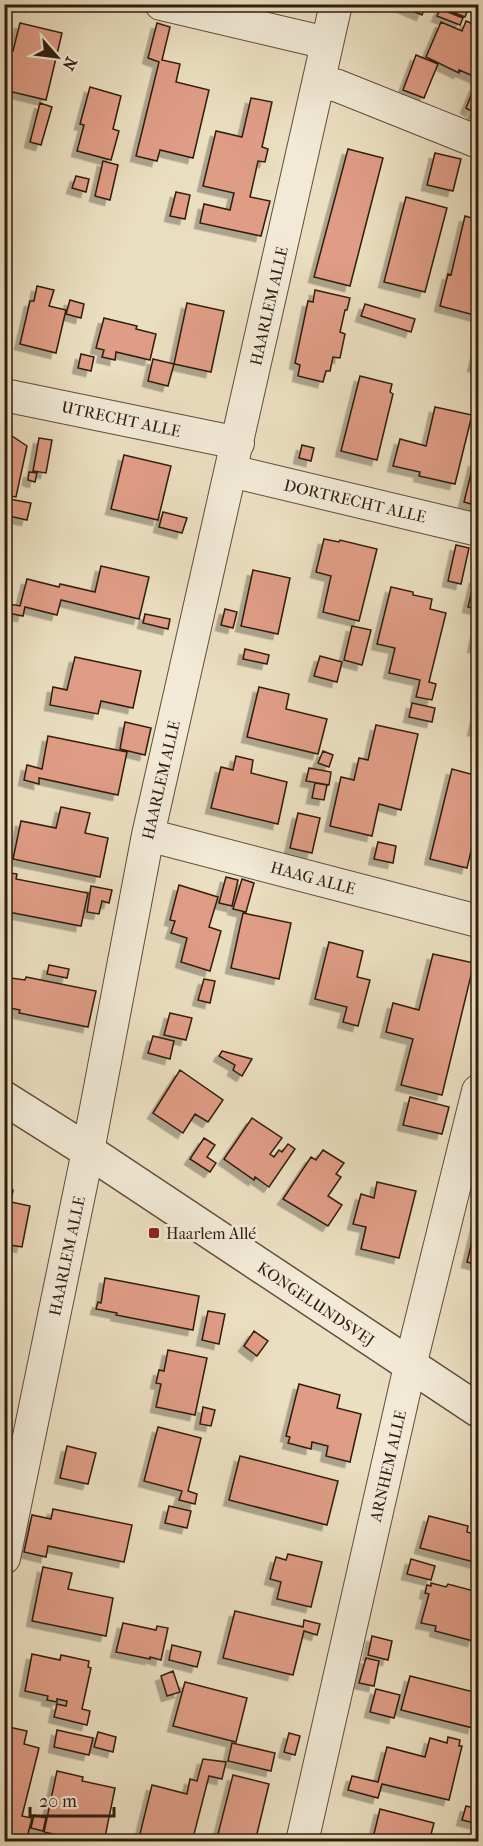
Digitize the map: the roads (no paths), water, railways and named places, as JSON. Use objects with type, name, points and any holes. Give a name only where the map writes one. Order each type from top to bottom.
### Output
[{"type":"street","points":[[161,4],[327,43]]},
{"type":"street","name":"HAARLEM ALLE","points":[[4,1558],[88,1151],[148,835],[336,4]]},
{"type":"street","points":[[319,81],[338,86],[478,142]]},
{"type":"street","name":"UTRECHT ALLE","points":[[4,395],[234,457]]},
{"type":"street","name":"DORTRECHT ALLE","points":[[234,457],[478,530]]},
{"type":"street","name":"HAAG ALLE","points":[[148,835],[478,921]]},
{"type":"street","name":"ARNHEM ALLE","points":[[302,1842],[410,1366],[478,1091]]},
{"type":"street","name":"KONGELUNDSVEJ","points":[[4,1098],[88,1151],[478,1410]]},
{"type":"place","name":"Haarlem Allé","points":[[154,1233]]}]
